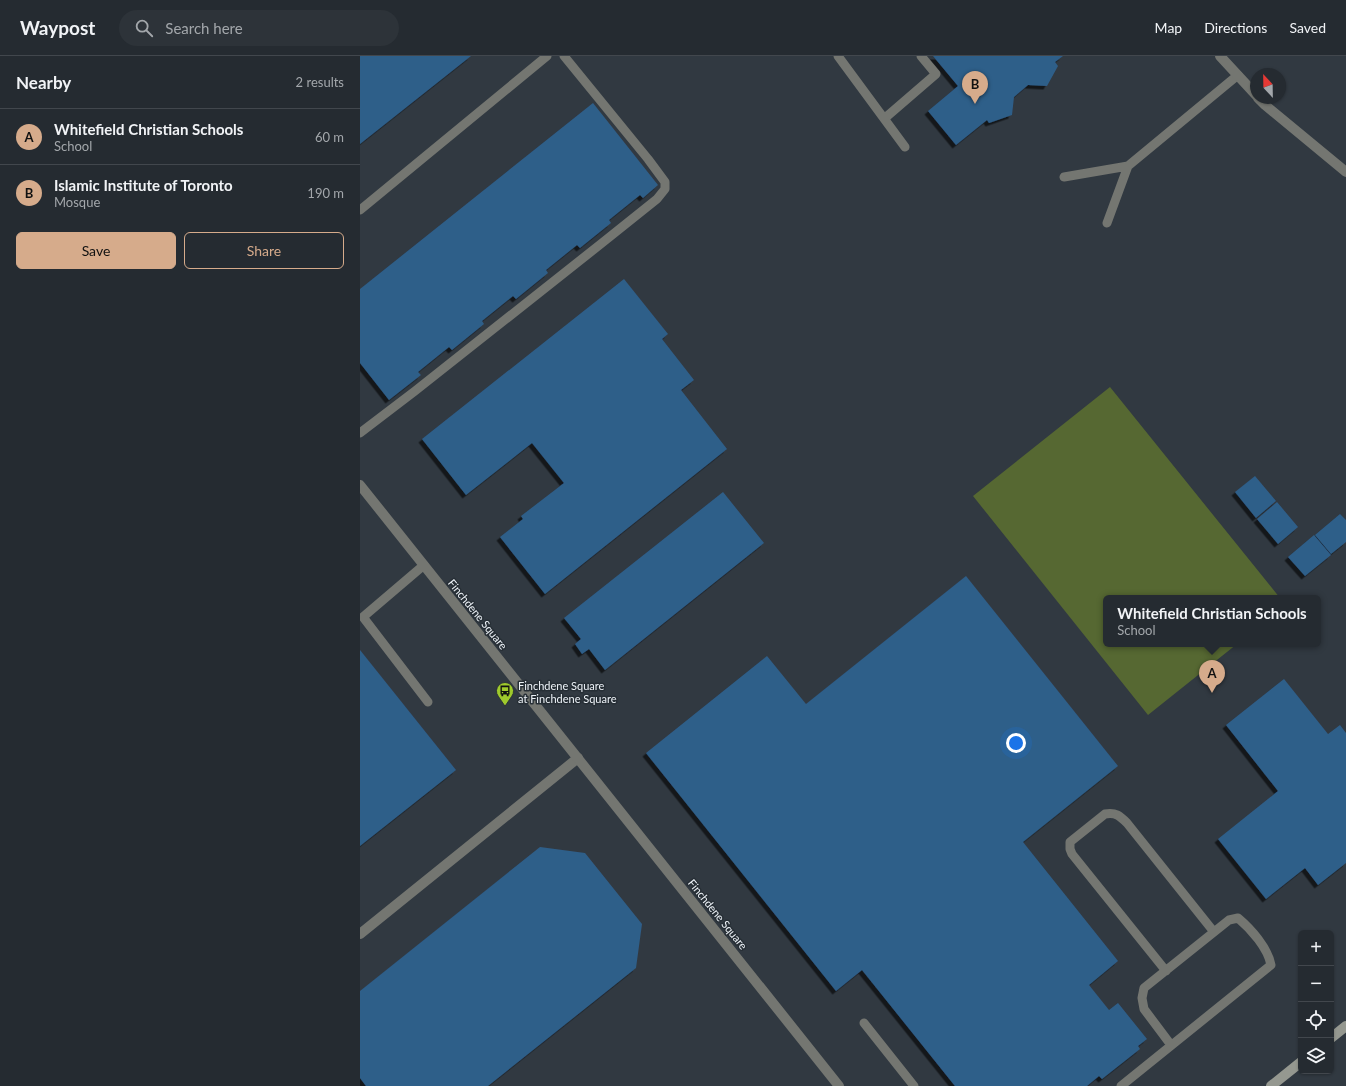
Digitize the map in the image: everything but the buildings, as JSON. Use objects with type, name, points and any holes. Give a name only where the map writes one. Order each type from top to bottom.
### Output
[{"type":"main road","points":[[1334,1036],[1346,1026]]},
{"type":"main road","points":[[1271,1086],[1298,1064]]},
{"type":"street","points":[[1220,56],[1250,89]]},
{"type":"street","points":[[1264,104],[1346,172]]},
{"type":"street","name":"Finchdene Square","points":[[360,485],[839,1086]]},
{"type":"street","points":[[360,934],[578,758]]},
{"type":"lane","points":[[360,210],[547,56]]},
{"type":"lane","points":[[360,433],[422,386],[602,243],[657,199],[665,189],[665,182],[648,158],[564,56]]},
{"type":"lane","points":[[838,56],[906,147]]},
{"type":"lane","points":[[885,118],[936,74],[921,56]]},
{"type":"lane","points":[[1064,177],[1128,166],[1238,76]]},
{"type":"lane","points":[[1107,224],[1128,166]]},
{"type":"lane","points":[[424,565],[361,615],[428,702]]},
{"type":"lane","points":[[1166,971],[1072,854],[1070,842],[1105,814],[1116,814],[1127,823],[1214,932]]},
{"type":"lane","points":[[1121,1086],[1172,1045],[1271,965],[1266,949],[1238,918],[1229,920],[1144,988],[1142,998],[1144,1009],[1172,1045]]},
{"type":"lane","points":[[864,1024],[914,1086]]},
{"type":"green space","points":[[1110,387],[1278,595],[1103,595],[1103,647],[1233,647],[1148,715],[973,496]]},
{"type":"place","name":"Islamic Institute of Toronto","points":[[975,104]]},
{"type":"place","name":"Whitefield Christian Schools","points":[[1212,693]]},
{"type":"place","name":"Finchdene Square at Finchdene Square","points":[[505,706]]}]
